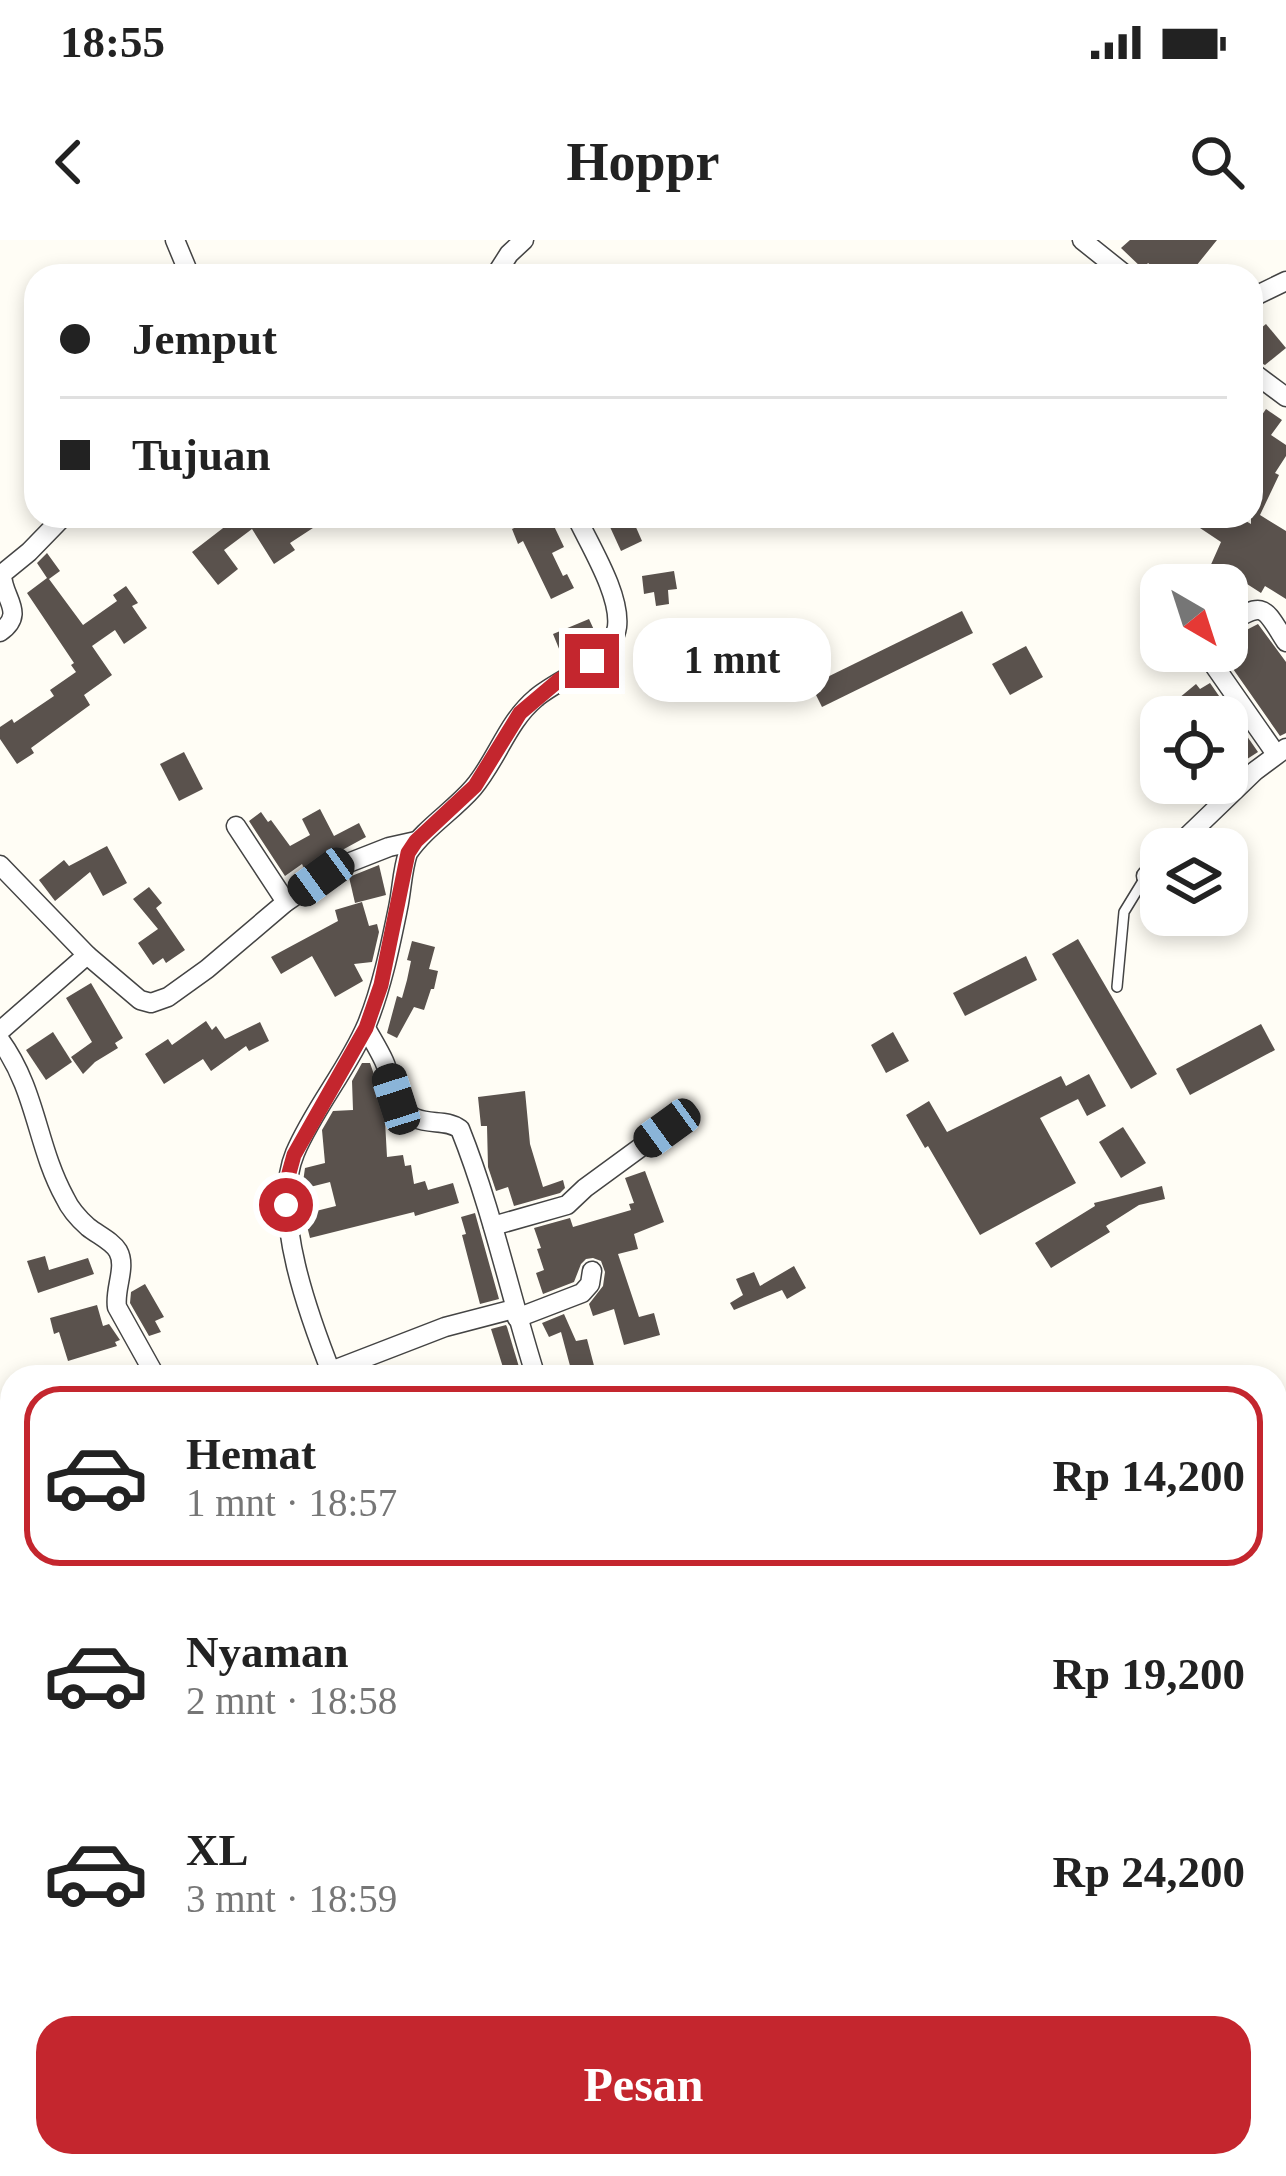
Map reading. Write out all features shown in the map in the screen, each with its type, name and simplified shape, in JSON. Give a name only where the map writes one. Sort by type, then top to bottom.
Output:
[{"type":"street","points":[[1082,240],[1112,264]]},
{"type":"street","points":[[0,632],[13,615],[2,574],[52,528]]},
{"type":"street","points":[[329,1365],[291,1237],[286,1205],[289,1173],[302,1139],[366,1028],[381,985],[408,853],[475,786],[520,713],[612,642],[614,598],[582,528]]},
{"type":"street","points":[[1248,612],[1254,608],[1266,613],[1286,642]]},
{"type":"street","points":[[1196,828],[1281,751],[1220,672]]},
{"type":"street","points":[[236,826],[286,902]]},
{"type":"street","points":[[0,866],[87,955],[140,1000],[151,1003],[207,969],[286,902],[338,867],[416,841]]},
{"type":"street","points":[[87,955],[0,1036],[22,1074],[65,1198],[84,1224],[119,1253],[117,1307],[149,1365]]},
{"type":"street","points":[[366,1028],[405,1113],[424,1121],[450,1122],[460,1129],[494,1226],[532,1365]]},
{"type":"street","points":[[494,1226],[567,1205],[667,1128]]},
{"type":"street","points":[[354,1365],[446,1328],[582,1293],[590,1284],[592,1270]]},
{"type":"lane","points":[[1118,987],[1124,912],[1140,889]]},
{"type":"building","points":[[1130,240],[1217,240],[1198,264],[1138,264],[1121,248]]},
{"type":"building","points":[[1266,324],[1286,348],[1265,365],[1263,364]]},
{"type":"building","points":[[1266,409],[1282,420],[1271,435],[1286,445],[1286,456],[1263,509]]},
{"type":"building","points":[[1263,517],[1286,531],[1286,599],[1265,586],[1261,593],[1248,585],[1248,564],[1211,564],[1221,542],[1200,528],[1263,528]]},
{"type":"building","points":[[223,528],[313,528],[290,543],[295,550],[274,564],[252,529],[224,550],[238,569],[218,585],[192,552]]},
{"type":"building","points":[[555,528],[564,547],[552,553],[574,588],[551,599],[523,541],[518,544],[512,529]]},
{"type":"building","points":[[610,528],[636,528],[642,541],[621,551]]},
{"type":"building","points":[[47,553],[60,571],[49,579],[83,625],[117,601],[113,595],[126,586],[147,628],[124,644],[115,630],[92,646],[112,675],[84,695],[90,705],[31,748],[34,753],[17,764],[0,739],[0,727],[54,696],[50,690],[76,672],[27,593],[47,578],[37,563]]},
{"type":"building","points":[[674,571],[677,589],[668,590],[669,604],[656,606],[654,592],[644,594],[642,576]]},
{"type":"building","points":[[962,611],[973,633],[822,707],[811,685]]},
{"type":"building","points":[[589,619],[595,632],[579,639],[584,651],[564,661],[553,634]]},
{"type":"building","points":[[1258,624],[1286,662],[1286,733],[1280,736],[1235,672],[1248,672],[1248,629]]},
{"type":"building","points":[[1026,646],[1043,677],[1010,695],[992,664]]},
{"type":"building","points":[[1210,683],[1219,696],[1181,696],[1196,684],[1200,689]]},
{"type":"building","points":[[1248,738],[1258,752],[1248,758]]},
{"type":"building","points":[[184,752],[203,789],[179,801],[160,764]]},
{"type":"building","points":[[320,809],[334,836],[359,823],[366,837],[285,876],[249,821],[261,812],[290,846],[310,835],[302,819]]},
{"type":"building","points":[[107,846],[127,883],[103,896],[90,872],[55,901],[39,880],[64,860],[69,866]]},
{"type":"building","points":[[379,865],[386,895],[355,903],[349,877]]},
{"type":"building","points":[[149,887],[162,903],[156,908],[185,950],[166,963],[163,958],[153,965],[138,943],[158,929],[133,899]]},
{"type":"building","points":[[362,902],[369,926],[377,924],[379,932],[372,962],[354,964],[363,981],[335,997],[312,956],[281,974],[271,957],[338,921],[335,910]]},
{"type":"building","points":[[1078,939],[1157,1074],[1131,1089],[1052,954]]},
{"type":"building","points":[[412,941],[435,947],[429,969],[438,971],[424,1010],[414,1007],[397,1038],[387,1033],[397,996],[402,998],[407,980]]},
{"type":"building","points":[[1026,956],[1037,980],[965,1016],[953,993]]},
{"type":"building","points":[[91,983],[123,1038],[115,1043],[118,1048],[83,1074],[71,1057],[92,1042],[66,998]]},
{"type":"building","points":[[206,1021],[225,1039],[260,1022],[269,1041],[249,1051],[246,1046],[211,1071],[203,1059],[164,1084],[145,1054],[168,1039],[172,1045]]},
{"type":"building","points":[[1261,1024],[1275,1050],[1190,1095],[1176,1069]]},
{"type":"building","points":[[53,1032],[72,1062],[46,1080],[26,1050]]},
{"type":"building","points":[[893,1032],[909,1061],[886,1073],[871,1045]]},
{"type":"building","points":[[362,1063],[370,1063],[384,1103],[387,1157],[403,1155],[405,1166],[411,1165],[414,1184],[425,1181],[428,1190],[453,1183],[459,1203],[310,1238],[304,1214],[336,1206],[330,1182],[302,1189],[305,1168],[325,1163],[322,1130],[333,1111],[353,1110],[352,1081]]},
{"type":"building","points":[[1089,1074],[1106,1106],[1087,1116],[1078,1099],[1040,1118],[1076,1183],[980,1235],[906,1115],[929,1101],[947,1132],[1061,1076],[1066,1086]]},
{"type":"building","points":[[525,1091],[530,1144],[543,1187],[563,1180],[565,1188],[514,1206],[508,1187],[496,1191],[488,1167],[487,1126],[481,1126],[478,1097]]},
{"type":"building","points":[[1123,1127],[1146,1163],[1121,1178],[1099,1142]]},
{"type":"building","points":[[645,1171],[664,1222],[634,1234],[638,1249],[618,1254],[639,1317],[654,1313],[660,1335],[624,1345],[614,1309],[593,1316],[589,1304],[603,1286],[601,1261],[586,1259],[574,1282],[543,1294],[536,1273],[544,1270],[537,1249],[541,1248],[534,1228],[570,1218],[573,1227],[631,1210],[629,1204],[634,1203],[625,1178]]},
{"type":"building","points":[[1162,1186],[1165,1199],[1139,1205],[1106,1226],[1110,1232],[1051,1268],[1035,1243],[1094,1203]]},
{"type":"building","points":[[475,1213],[499,1299],[480,1304],[461,1217]]},
{"type":"building","points":[[45,1256],[49,1270],[88,1258],[94,1274],[38,1293],[27,1261]]},
{"type":"building","points":[[794,1266],[806,1288],[787,1299],[782,1290],[734,1310],[730,1303],[743,1295],[736,1279],[754,1272],[760,1286]]},
{"type":"building","points":[[145,1284],[164,1317],[155,1321],[161,1332],[149,1336],[130,1303],[131,1292]]},
{"type":"building","points":[[97,1305],[103,1326],[109,1324],[120,1340],[117,1346],[68,1361],[50,1318]]},
{"type":"building","points":[[564,1314],[576,1341],[587,1339],[594,1365],[570,1365],[561,1332],[549,1337],[542,1323]]},
{"type":"building","points":[[506,1325],[518,1365],[502,1365],[491,1329]]},
{"type":"route","points":[[286,1205],[294,1155],[366,1028],[381,985],[408,853],[475,786],[520,713],[559,680],[592,661]]}]
